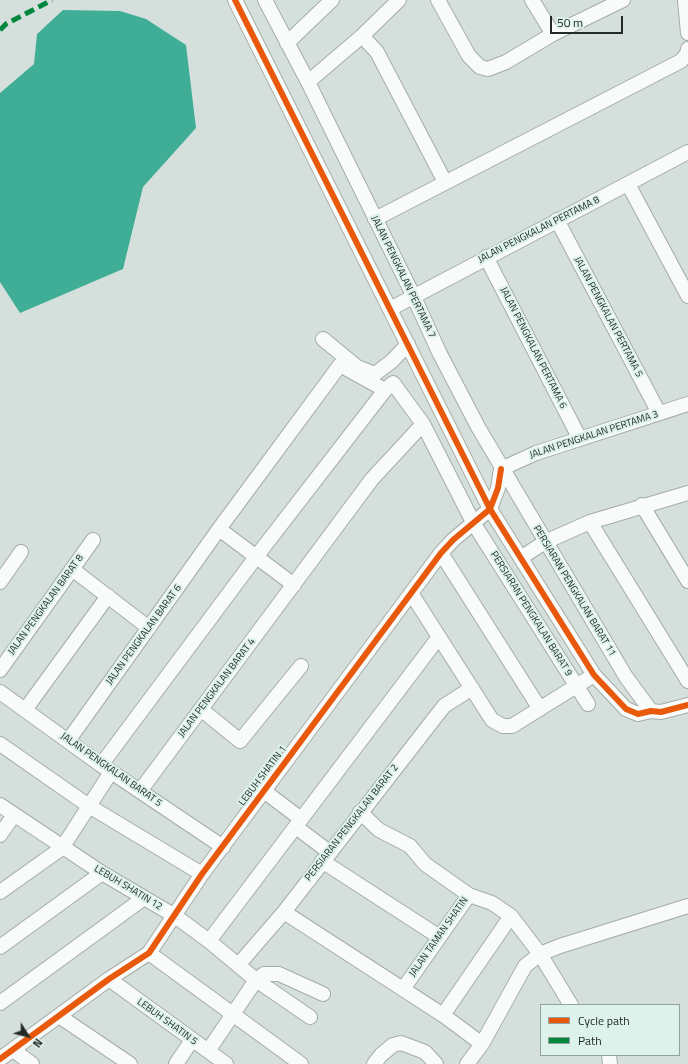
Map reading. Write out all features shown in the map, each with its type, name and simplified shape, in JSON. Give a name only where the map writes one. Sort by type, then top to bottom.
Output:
[{"type":"street","points":[[235,0],[490,509],[522,557],[594,675],[626,708],[638,714],[650,711],[661,712],[688,705]]},
{"type":"street","name":"JALAN PENGKALAN PERTAMA 7","points":[[265,0],[308,82],[413,295],[439,352],[501,469]]},
{"type":"street","points":[[287,43],[332,0]]},
{"type":"street","points":[[308,82],[362,36],[398,0]]},
{"type":"street","points":[[438,0],[469,56],[480,67],[488,69],[506,62],[552,34],[623,0]]},
{"type":"street","points":[[532,0],[552,34]]},
{"type":"street","points":[[685,0],[688,33]]},
{"type":"street","points":[[362,36],[377,52],[445,182]]},
{"type":"street","points":[[375,219],[681,61],[687,54],[688,49]]},
{"type":"street","name":"JALAN PENGKALAN PERTAMA 8","points":[[390,309],[413,295],[688,152]]},
{"type":"street","points":[[628,184],[688,296]]},
{"type":"street","name":"JALAN PENGKALAN PERTAMA 5","points":[[557,220],[659,413]]},
{"type":"street","name":"JALAN PENGKALAN PERTAMA 6","points":[[486,257],[580,439]]},
{"type":"street","points":[[323,339],[357,367],[375,374],[392,361],[408,344]]},
{"type":"street","name":"JALAN PENGKALAN BARAT 6","points":[[68,741],[219,529],[340,365],[389,387]]},
{"type":"street","points":[[0,892],[62,848],[89,806],[106,768],[256,557],[389,387]]},
{"type":"street","name":"PERSIARAN PENGKALAN BARAT 9","points":[[389,387],[423,424],[474,524],[588,704]]},
{"type":"street","name":"JALAN PENGKALAN PERTAMA 3","points":[[501,469],[518,460],[688,404]]},
{"type":"street","name":"JALAN PENGKALAN BARAT 4","points":[[140,791],[202,710],[372,479],[423,424]]},
{"type":"street","name":"LEBUH SHATIN 1","points":[[0,1058],[109,979],[149,953],[202,874],[441,553],[453,540],[474,524],[490,509],[498,488],[501,469]]},
{"type":"street","name":"PERSIARAN PENGKALAN BARAT 11","points":[[501,469],[626,677],[650,711]]},
{"type":"street","points":[[522,557],[545,542],[590,522],[642,505],[688,493]]},
{"type":"street","points":[[642,505],[688,581]]},
{"type":"street","points":[[590,522],[688,681]]},
{"type":"street","points":[[219,529],[294,585]]},
{"type":"street","name":"JALAN PENGKALAN BARAT 8","points":[[0,670],[93,540]]},
{"type":"street","points":[[0,582],[21,552]]},
{"type":"street","points":[[441,553],[540,709]]},
{"type":"street","points":[[72,569],[149,628]]},
{"type":"street","points":[[411,593],[492,720],[503,726],[512,726],[577,687],[594,675]]},
{"type":"street","points":[[25,710],[108,596]]},
{"type":"street","points":[[209,941],[439,637]]},
{"type":"street","points":[[202,710],[240,741],[301,666]]},
{"type":"street","name":"PERSIARAN PENGKALAN BARAT 2","points":[[239,964],[284,912],[360,812],[444,706],[472,688]]},
{"type":"street","name":"JALAN PENGKALAN BARAT 5","points":[[0,692],[106,768],[223,847]]},
{"type":"street","points":[[0,744],[89,806],[202,874]]},
{"type":"street","points":[[264,791],[299,823],[326,857],[438,936]]},
{"type":"street","name":"LEBUH SHATIN 12","points":[[0,805],[62,848],[175,916],[239,964],[256,980],[310,1018]]},
{"type":"street","points":[[360,812],[380,830],[410,846],[425,864],[469,895]]},
{"type":"street","points":[[0,835],[14,815]]},
{"type":"street","points":[[0,946],[102,873]]},
{"type":"street","name":"JALAN TAMAN SHATIN","points":[[403,990],[438,936],[469,895],[492,902],[511,916],[540,954],[570,1004]]},
{"type":"street","points":[[0,1002],[144,898]]},
{"type":"street","points":[[467,1064],[482,1044],[525,966],[540,954],[560,946],[688,906]]},
{"type":"street","points":[[284,912],[443,1015],[482,1044]]},
{"type":"street","points":[[443,1015],[511,916]]},
{"type":"street","points":[[149,953],[300,1064]]},
{"type":"street","points":[[208,1051],[234,1015],[256,980],[264,974],[279,974],[323,994]]},
{"type":"street","name":"LEBUH SHATIN 5","points":[[109,979],[226,1064]]},
{"type":"street","points":[[59,1016],[130,1064]]},
{"type":"street","points":[[176,1064],[192,1040]]},
{"type":"street","points":[[374,1064],[381,1055],[393,1045],[401,1043],[425,1052],[436,1064]]},
{"type":"street","points":[[13,1050],[32,1064]]},
{"type":"shaded area","points":[[63,10],[120,11],[146,19],[186,45],[196,128],[143,187],[123,269],[20,313],[0,282],[0,93],[34,64],[37,34]]},
{"type":"marked path","points":[[0,30],[6,24],[52,0]]},
{"type":"cycle path","points":[[235,0],[490,509],[594,675],[626,709],[638,714],[651,711],[661,712],[688,705]]},
{"type":"cycle path","points":[[0,1059],[109,979],[149,953],[202,874],[441,553],[453,540],[490,509],[498,488],[501,469]]}]
